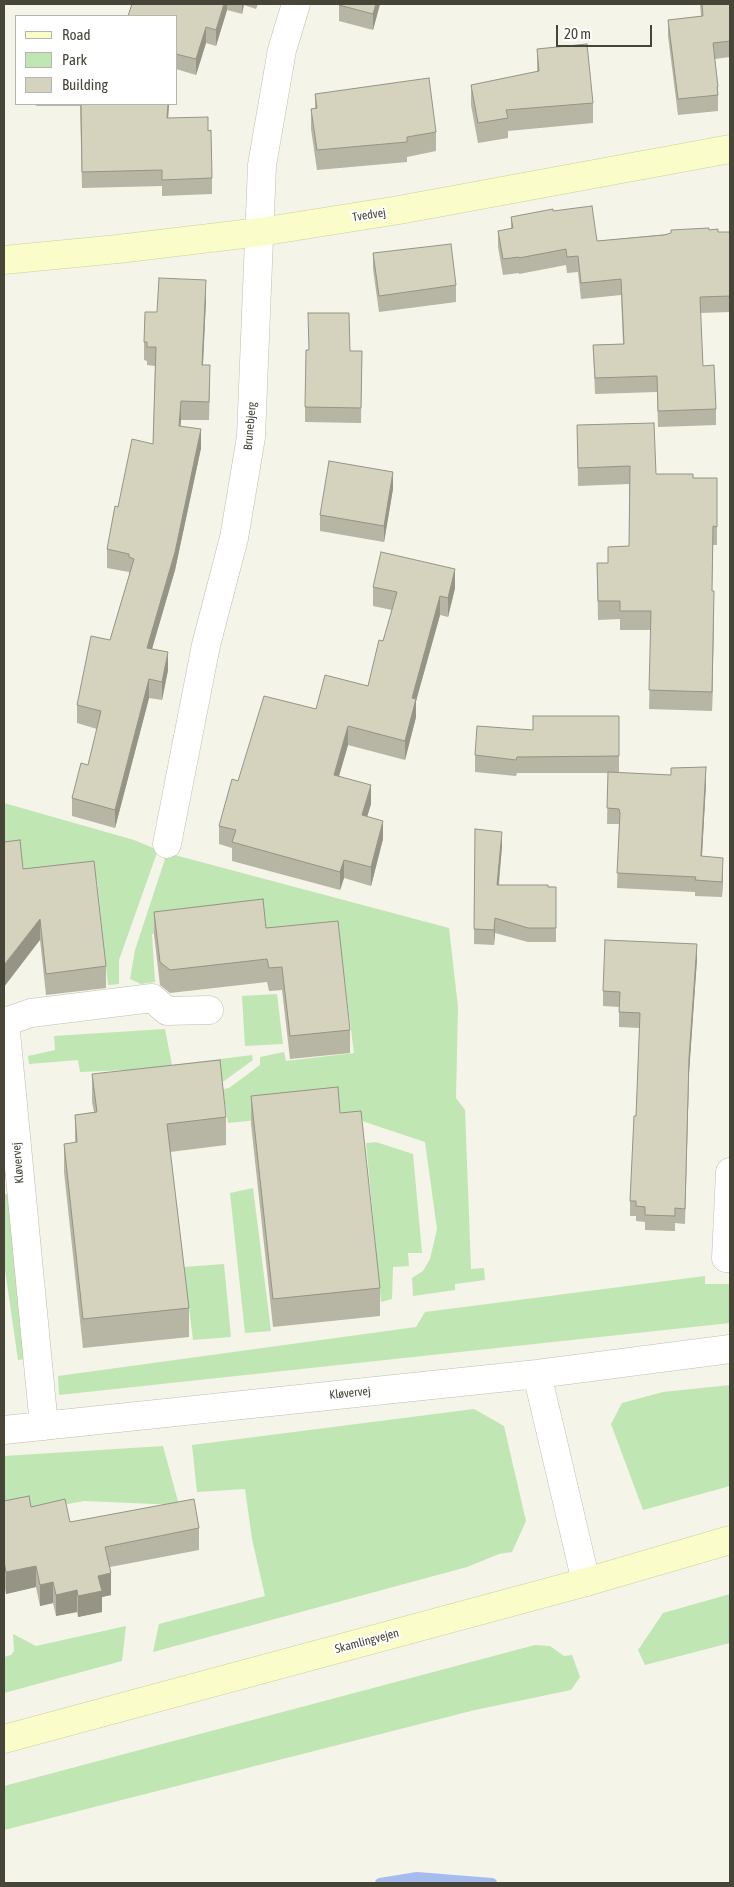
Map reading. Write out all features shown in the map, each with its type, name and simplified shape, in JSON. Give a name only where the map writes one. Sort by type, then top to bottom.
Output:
[{"type":"street","name":"Brunebjerg","points":[[167,844],[206,645],[234,538],[251,437],[262,165],[282,50],[296,4]]},
{"type":"street","name":"Tvedvej","points":[[4,260],[260,232],[399,210],[730,149]]},
{"type":"street","name":"Kløvervej","points":[[44,1426],[5,1022],[32,1013],[152,998],[167,1011],[209,1010]]},
{"type":"street","points":[[730,1172],[726,1258],[730,1258]]},
{"type":"street","name":"Kløvervej","points":[[4,1430],[537,1374],[730,1349]]},
{"type":"street","points":[[537,1374],[586,1582]]},
{"type":"street","name":"Skamlingvejen","points":[[4,1739],[586,1582],[730,1540]]},
{"type":"green space","points":[[4,803],[134,840],[158,850],[119,960],[119,984],[108,985],[97,880],[28,887],[21,858],[4,859]]},
{"type":"green space","points":[[167,853],[449,928],[458,1007],[456,1098],[465,1110],[471,1269],[484,1268],[485,1280],[455,1284],[455,1290],[413,1296],[412,1278],[423,1271],[430,1259],[437,1229],[425,1142],[365,1122],[357,1116],[339,1112],[228,1123],[223,1089],[229,1088],[260,1065],[260,1057],[284,1052],[286,1061],[354,1053],[340,943],[269,948],[264,919],[152,934],[155,982],[141,984],[130,979],[135,950]]},
{"type":"green space","points":[[277,994],[283,1044],[245,1046],[242,996]]},
{"type":"green space","points":[[165,1029],[172,1065],[252,1055],[253,1060],[224,1081],[175,1086],[127,1070],[80,1072],[78,1060],[29,1064],[28,1056],[55,1050],[54,1036]]},
{"type":"green space","points":[[376,1142],[413,1154],[422,1253],[408,1253],[409,1266],[393,1267],[392,1299],[381,1302],[366,1143]]},
{"type":"green space","points":[[253,1188],[271,1331],[245,1333],[230,1193]]},
{"type":"green space","points":[[4,1194],[8,1194],[25,1359],[18,1360],[4,1263]]},
{"type":"green space","points":[[224,1264],[231,1337],[193,1340],[184,1267]]},
{"type":"green space","points":[[705,1276],[705,1284],[730,1284],[730,1323],[59,1395],[58,1376],[416,1327],[425,1312]]},
{"type":"green space","points":[[730,1385],[730,1486],[643,1510],[611,1424],[622,1403],[663,1392]]},
{"type":"green space","points":[[474,1409],[504,1426],[526,1521],[512,1552],[499,1554],[467,1567],[153,1652],[159,1624],[265,1596],[252,1539],[245,1489],[197,1492],[192,1445]]},
{"type":"green space","points":[[163,1446],[179,1505],[84,1501],[41,1509],[4,1512],[4,1456]]},
{"type":"green space","points":[[730,1594],[730,1643],[645,1665],[638,1650],[663,1613]]},
{"type":"green space","points":[[126,1626],[122,1661],[4,1693],[4,1657],[11,1655],[14,1651],[13,1634],[36,1646]]},
{"type":"green space","points":[[535,1645],[550,1646],[564,1656],[572,1655],[580,1677],[571,1690],[475,1710],[4,1830],[4,1786]]},
{"type":"building","points":[[132,4],[224,4],[216,30],[206,27],[196,59],[178,54],[178,15],[128,15]]},
{"type":"building","points":[[339,4],[376,4],[373,14]]},
{"type":"building","points":[[702,4],[730,4],[730,41],[713,43],[718,95],[678,99],[668,20],[703,16]]},
{"type":"building","points":[[587,44],[593,103],[506,110],[508,118],[478,123],[471,85],[539,71],[537,49]]},
{"type":"building","points":[[429,78],[436,132],[407,137],[407,142],[317,150],[311,109],[317,108],[315,94]]},
{"type":"building","points":[[81,105],[168,105],[167,118],[208,117],[208,131],[211,130],[212,178],[162,180],[162,170],[82,172]]},
{"type":"building","points":[[592,206],[597,241],[664,235],[671,233],[671,230],[709,228],[709,230],[718,229],[718,232],[730,232],[730,296],[700,297],[703,366],[714,365],[716,409],[658,411],[657,376],[595,378],[593,345],[624,344],[621,279],[581,283],[578,256],[567,257],[566,249],[519,258],[503,259],[498,231],[513,228],[511,217],[553,209],[553,211]]},
{"type":"building","points":[[451,244],[456,285],[379,296],[373,253]]},
{"type":"building","points":[[159,278],[206,280],[202,365],[210,365],[209,402],[181,401],[179,426],[201,429],[175,552],[147,648],[168,652],[162,682],[149,679],[115,810],[72,798],[81,763],[88,765],[101,711],[77,705],[91,636],[110,640],[134,559],[129,557],[129,554],[107,549],[115,506],[118,507],[132,439],[153,444],[156,347],[147,347],[147,342],[144,342],[145,312],[157,312]]},
{"type":"building","points":[[308,313],[349,313],[350,351],[362,351],[361,408],[305,407],[306,350],[309,350]]},
{"type":"building","points":[[654,423],[656,474],[693,474],[693,478],[717,478],[717,527],[713,526],[712,692],[649,690],[651,611],[620,611],[620,601],[598,601],[597,563],[608,563],[608,547],[629,546],[630,466],[578,468],[577,425]]},
{"type":"building","points":[[329,461],[393,472],[384,526],[320,515]]},
{"type":"building","points":[[381,552],[455,569],[448,598],[440,596],[412,698],[416,699],[405,741],[348,726],[334,775],[371,785],[362,815],[383,821],[371,867],[344,860],[340,872],[232,842],[236,830],[219,826],[232,779],[238,781],[264,696],[316,709],[325,675],[368,686],[379,640],[383,641],[397,592],[373,587]]},
{"type":"building","points":[[533,716],[619,716],[619,756],[517,757],[516,760],[475,755],[477,726],[533,730]]},
{"type":"building","points":[[706,767],[701,856],[723,858],[722,882],[695,880],[696,877],[617,873],[620,813],[619,809],[607,808],[608,772],[671,775],[671,768]]},
{"type":"building","points":[[475,829],[502,832],[497,885],[548,885],[548,887],[556,887],[556,928],[528,928],[495,918],[494,930],[474,929]]},
{"type":"building","points":[[20,840],[23,869],[94,861],[106,966],[46,974],[40,919],[4,965],[4,842]]},
{"type":"building","points":[[263,899],[266,928],[338,921],[350,1030],[290,1036],[282,967],[269,968],[267,959],[170,970],[160,962],[154,912]]},
{"type":"building","points":[[605,940],[697,944],[689,1058],[685,1209],[675,1208],[675,1216],[645,1215],[645,1207],[636,1206],[636,1201],[630,1201],[640,1013],[619,1012],[620,992],[603,991]]},
{"type":"building","points":[[220,1060],[226,1117],[167,1124],[189,1308],[83,1319],[64,1144],[77,1142],[75,1115],[97,1112],[92,1074]]},
{"type":"building","points":[[338,1087],[340,1113],[361,1111],[380,1288],[273,1299],[251,1096]]},
{"type":"building","points":[[29,1496],[31,1507],[65,1499],[70,1522],[194,1499],[199,1528],[105,1547],[111,1573],[98,1576],[102,1591],[78,1596],[77,1590],[56,1595],[53,1582],[40,1585],[36,1566],[6,1572],[4,1561],[4,1501]]},
{"type":"waterway","points":[[380,1883],[417,1877],[492,1883]]}]
